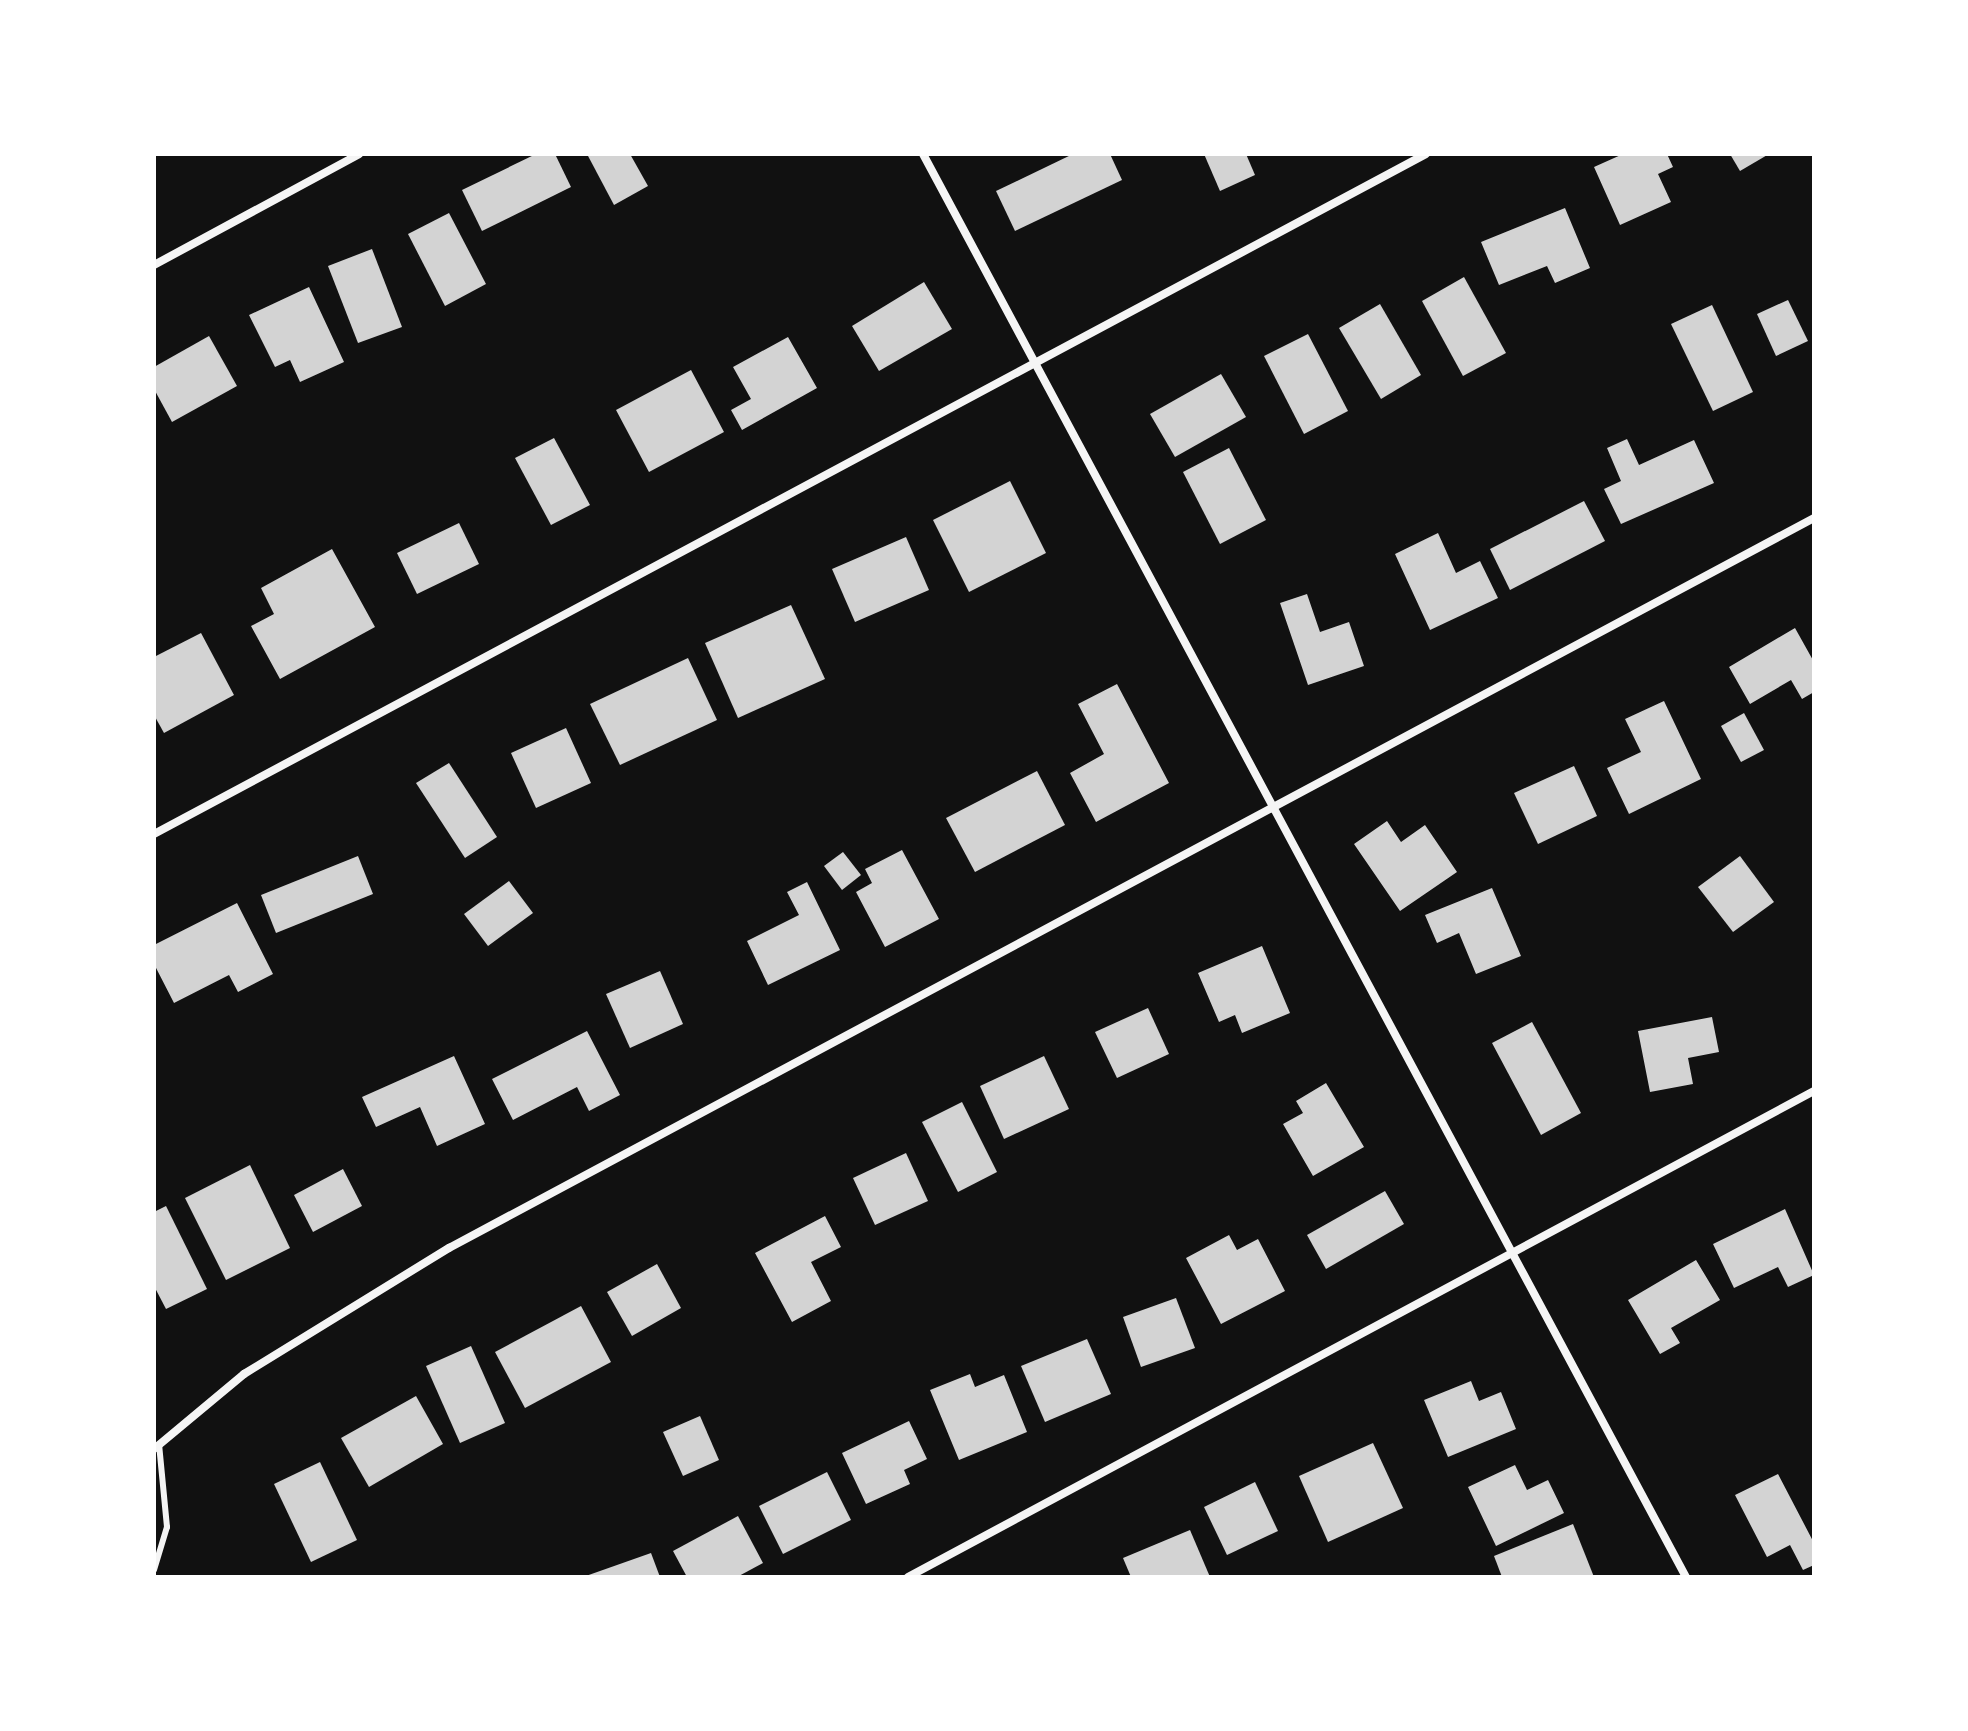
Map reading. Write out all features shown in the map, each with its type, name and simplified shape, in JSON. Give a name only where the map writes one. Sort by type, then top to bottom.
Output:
[{"type":"street","points":[[154,265],[359,154]]},
{"type":"street","points":[[923,154],[1686,1577]]},
{"type":"street","points":[[154,834],[1426,154]]},
{"type":"street","points":[[156,1446],[244,1374],[449,1248],[1814,518]]},
{"type":"street","points":[[908,1577],[1814,1091]]},
{"type":"lane","points":[[154,1570],[167,1527],[156,1446]]},
{"type":"building","points":[[536,154],[555,154],[571,187],[482,231],[462,190]]},
{"type":"building","points":[[587,154],[630,154],[648,186],[614,205]]},
{"type":"building","points":[[1073,154],[1110,154],[1122,180],[1015,231],[996,191]]},
{"type":"building","points":[[1204,154],[1246,154],[1255,175],[1220,191]]},
{"type":"building","points":[[1623,154],[1667,154],[1673,167],[1658,174],[1671,202],[1620,225],[1594,167]]},
{"type":"building","points":[[1730,154],[1769,154],[1740,171]]},
{"type":"building","points":[[1565,208],[1590,268],[1555,283],[1547,266],[1499,285],[1481,242]]},
{"type":"building","points":[[449,213],[486,284],[445,306],[408,234]]},
{"type":"building","points":[[372,249],[402,327],[358,343],[328,266]]},
{"type":"building","points":[[1464,277],[1506,353],[1463,376],[1422,301]]},
{"type":"building","points":[[924,282],[952,329],[879,371],[852,326]]},
{"type":"building","points":[[309,287],[344,362],[300,382],[290,360],[275,367],[249,315]]},
{"type":"building","points":[[1788,300],[1808,341],[1776,356],[1757,314]]},
{"type":"building","points":[[1380,304],[1421,375],[1381,399],[1339,328]]},
{"type":"building","points":[[1712,305],[1753,392],[1713,411],[1671,324]]},
{"type":"building","points":[[1308,334],[1348,411],[1304,434],[1264,356]]},
{"type":"building","points":[[209,336],[237,386],[172,422],[154,389],[154,367]]},
{"type":"building","points":[[788,337],[817,388],[742,430],[731,410],[751,399],[733,367]]},
{"type":"building","points":[[691,370],[724,432],[649,472],[616,410]]},
{"type":"building","points":[[1221,374],[1246,417],[1175,457],[1150,414]]},
{"type":"building","points":[[554,438],[590,505],[551,525],[515,458]]},
{"type":"building","points":[[1627,439],[1639,465],[1694,440],[1714,483],[1621,524],[1604,489],[1621,481],[1607,448]]},
{"type":"building","points":[[1229,448],[1266,520],[1220,544],[1183,472]]},
{"type":"building","points":[[1010,481],[1046,553],[969,592],[933,520]]},
{"type":"building","points":[[1584,501],[1605,541],[1510,590],[1490,549]]},
{"type":"building","points":[[459,523],[479,564],[417,594],[397,553]]},
{"type":"building","points":[[1438,533],[1456,573],[1480,561],[1498,598],[1430,630],[1395,554]]},
{"type":"building","points":[[906,537],[929,590],[855,622],[832,569]]},
{"type":"building","points":[[332,549],[375,627],[280,679],[251,626],[274,614],[261,588]]},
{"type":"building","points":[[1307,594],[1320,632],[1349,622],[1364,666],[1308,685],[1280,603]]},
{"type":"building","points":[[791,605],[825,679],[738,718],[705,643]]},
{"type":"building","points":[[1795,628],[1814,662],[1814,692],[1802,699],[1791,680],[1750,704],[1729,667]]},
{"type":"building","points":[[201,633],[234,695],[164,733],[154,715],[154,657]]},
{"type":"building","points":[[688,658],[717,720],[620,765],[590,704]]},
{"type":"building","points":[[1117,684],[1169,783],[1096,822],[1070,773],[1104,754],[1078,704]]},
{"type":"building","points":[[1664,701],[1701,779],[1629,814],[1607,768],[1641,752],[1625,719]]},
{"type":"building","points":[[1744,713],[1764,750],[1741,762],[1721,726]]},
{"type":"building","points":[[566,728],[591,783],[536,808],[511,753]]},
{"type":"building","points":[[449,763],[497,837],[465,858],[416,783]]},
{"type":"building","points":[[1574,766],[1597,816],[1538,844],[1514,793]]},
{"type":"building","points":[[1037,771],[1065,825],[975,872],[946,818]]},
{"type":"building","points":[[1387,821],[1401,842],[1425,825],[1457,872],[1400,911],[1354,844]]},
{"type":"building","points":[[902,850],[939,919],[885,947],[856,892],[872,883],[865,869]]},
{"type":"building","points":[[843,852],[861,875],[842,890],[824,866]]},
{"type":"building","points":[[358,856],[373,894],[276,933],[261,895]]},
{"type":"building","points":[[1740,856],[1774,902],[1733,932],[1698,887]]},
{"type":"building","points":[[509,881],[533,913],[488,946],[464,914]]},
{"type":"building","points":[[807,882],[840,950],[768,985],[747,941],[799,915],[787,892]]},
{"type":"building","points":[[1492,888],[1521,956],[1476,974],[1459,933],[1437,943],[1425,915]]},
{"type":"building","points":[[237,903],[273,974],[238,992],[229,975],[174,1003],[154,964],[154,945]]},
{"type":"building","points":[[1262,946],[1290,1013],[1242,1033],[1235,1015],[1219,1022],[1198,973]]},
{"type":"building","points":[[660,971],[683,1024],[630,1048],[606,994]]},
{"type":"building","points":[[1148,1008],[1169,1054],[1117,1078],[1095,1032]]},
{"type":"building","points":[[1712,1017],[1719,1052],[1688,1058],[1693,1084],[1650,1092],[1638,1031]]},
{"type":"building","points":[[1532,1022],[1581,1113],[1541,1135],[1492,1043]]},
{"type":"building","points":[[587,1031],[620,1095],[589,1111],[577,1087],[513,1120],[492,1079]]},
{"type":"building","points":[[454,1056],[485,1124],[437,1146],[420,1107],[376,1127],[362,1097]]},
{"type":"building","points":[[1044,1056],[1069,1109],[1004,1139],[980,1086]]},
{"type":"building","points":[[1326,1083],[1364,1147],[1313,1176],[1283,1124],[1303,1113],[1296,1101]]},
{"type":"building","points":[[962,1102],[997,1172],[958,1192],[922,1122]]},
{"type":"building","points":[[906,1153],[928,1201],[875,1225],[853,1178]]},
{"type":"building","points":[[250,1165],[290,1248],[226,1280],[185,1198]]},
{"type":"building","points":[[343,1169],[362,1206],[313,1232],[294,1195]]},
{"type":"building","points":[[1385,1191],[1404,1224],[1326,1269],[1307,1235]]},
{"type":"building","points":[[166,1206],[207,1289],[166,1309],[154,1286],[154,1212]]},
{"type":"building","points":[[1785,1209],[1814,1275],[1788,1287],[1778,1267],[1734,1288],[1713,1244]]},
{"type":"building","points":[[825,1216],[841,1247],[811,1262],[831,1301],[792,1322],[755,1253]]},
{"type":"building","points":[[1229,1235],[1237,1250],[1258,1239],[1285,1291],[1221,1324],[1186,1258]]},
{"type":"building","points":[[1696,1260],[1720,1300],[1671,1328],[1680,1343],[1660,1354],[1628,1300]]},
{"type":"building","points":[[657,1264],[681,1308],[632,1336],[607,1292]]},
{"type":"building","points":[[1176,1298],[1195,1348],[1141,1367],[1123,1317]]},
{"type":"building","points":[[581,1306],[611,1362],[525,1408],[495,1352]]},
{"type":"building","points":[[1087,1339],[1111,1394],[1045,1422],[1021,1366]]},
{"type":"building","points":[[471,1346],[505,1423],[460,1443],[426,1366]]},
{"type":"building","points":[[970,1374],[975,1387],[1004,1375],[1027,1432],[959,1460],[930,1390]]},
{"type":"building","points":[[1471,1381],[1479,1401],[1501,1392],[1516,1429],[1448,1457],[1424,1400]]},
{"type":"building","points":[[416,1396],[443,1444],[369,1487],[341,1438]]},
{"type":"building","points":[[700,1416],[719,1460],[683,1476],[663,1432]]},
{"type":"building","points":[[909,1421],[927,1459],[904,1470],[910,1484],[866,1504],[842,1453]]},
{"type":"building","points":[[1373,1443],[1403,1508],[1328,1542],[1299,1476]]},
{"type":"building","points":[[320,1462],[357,1540],[311,1562],[274,1484]]},
{"type":"building","points":[[1515,1465],[1527,1490],[1548,1480],[1564,1513],[1496,1546],[1468,1487]]},
{"type":"building","points":[[827,1472],[851,1520],[783,1554],[759,1506]]},
{"type":"building","points":[[1778,1474],[1814,1543],[1814,1565],[1803,1570],[1790,1545],[1767,1557],[1735,1495]]},
{"type":"building","points":[[1255,1482],[1278,1531],[1227,1555],[1204,1507]]},
{"type":"building","points":[[738,1516],[763,1563],[737,1577],[687,1577],[673,1551]]},
{"type":"building","points":[[1573,1524],[1594,1577],[1502,1577],[1494,1556]]},
{"type":"building","points":[[1190,1530],[1210,1577],[1131,1577],[1123,1558]]},
{"type":"building","points":[[651,1553],[660,1577],[583,1577]]}]
